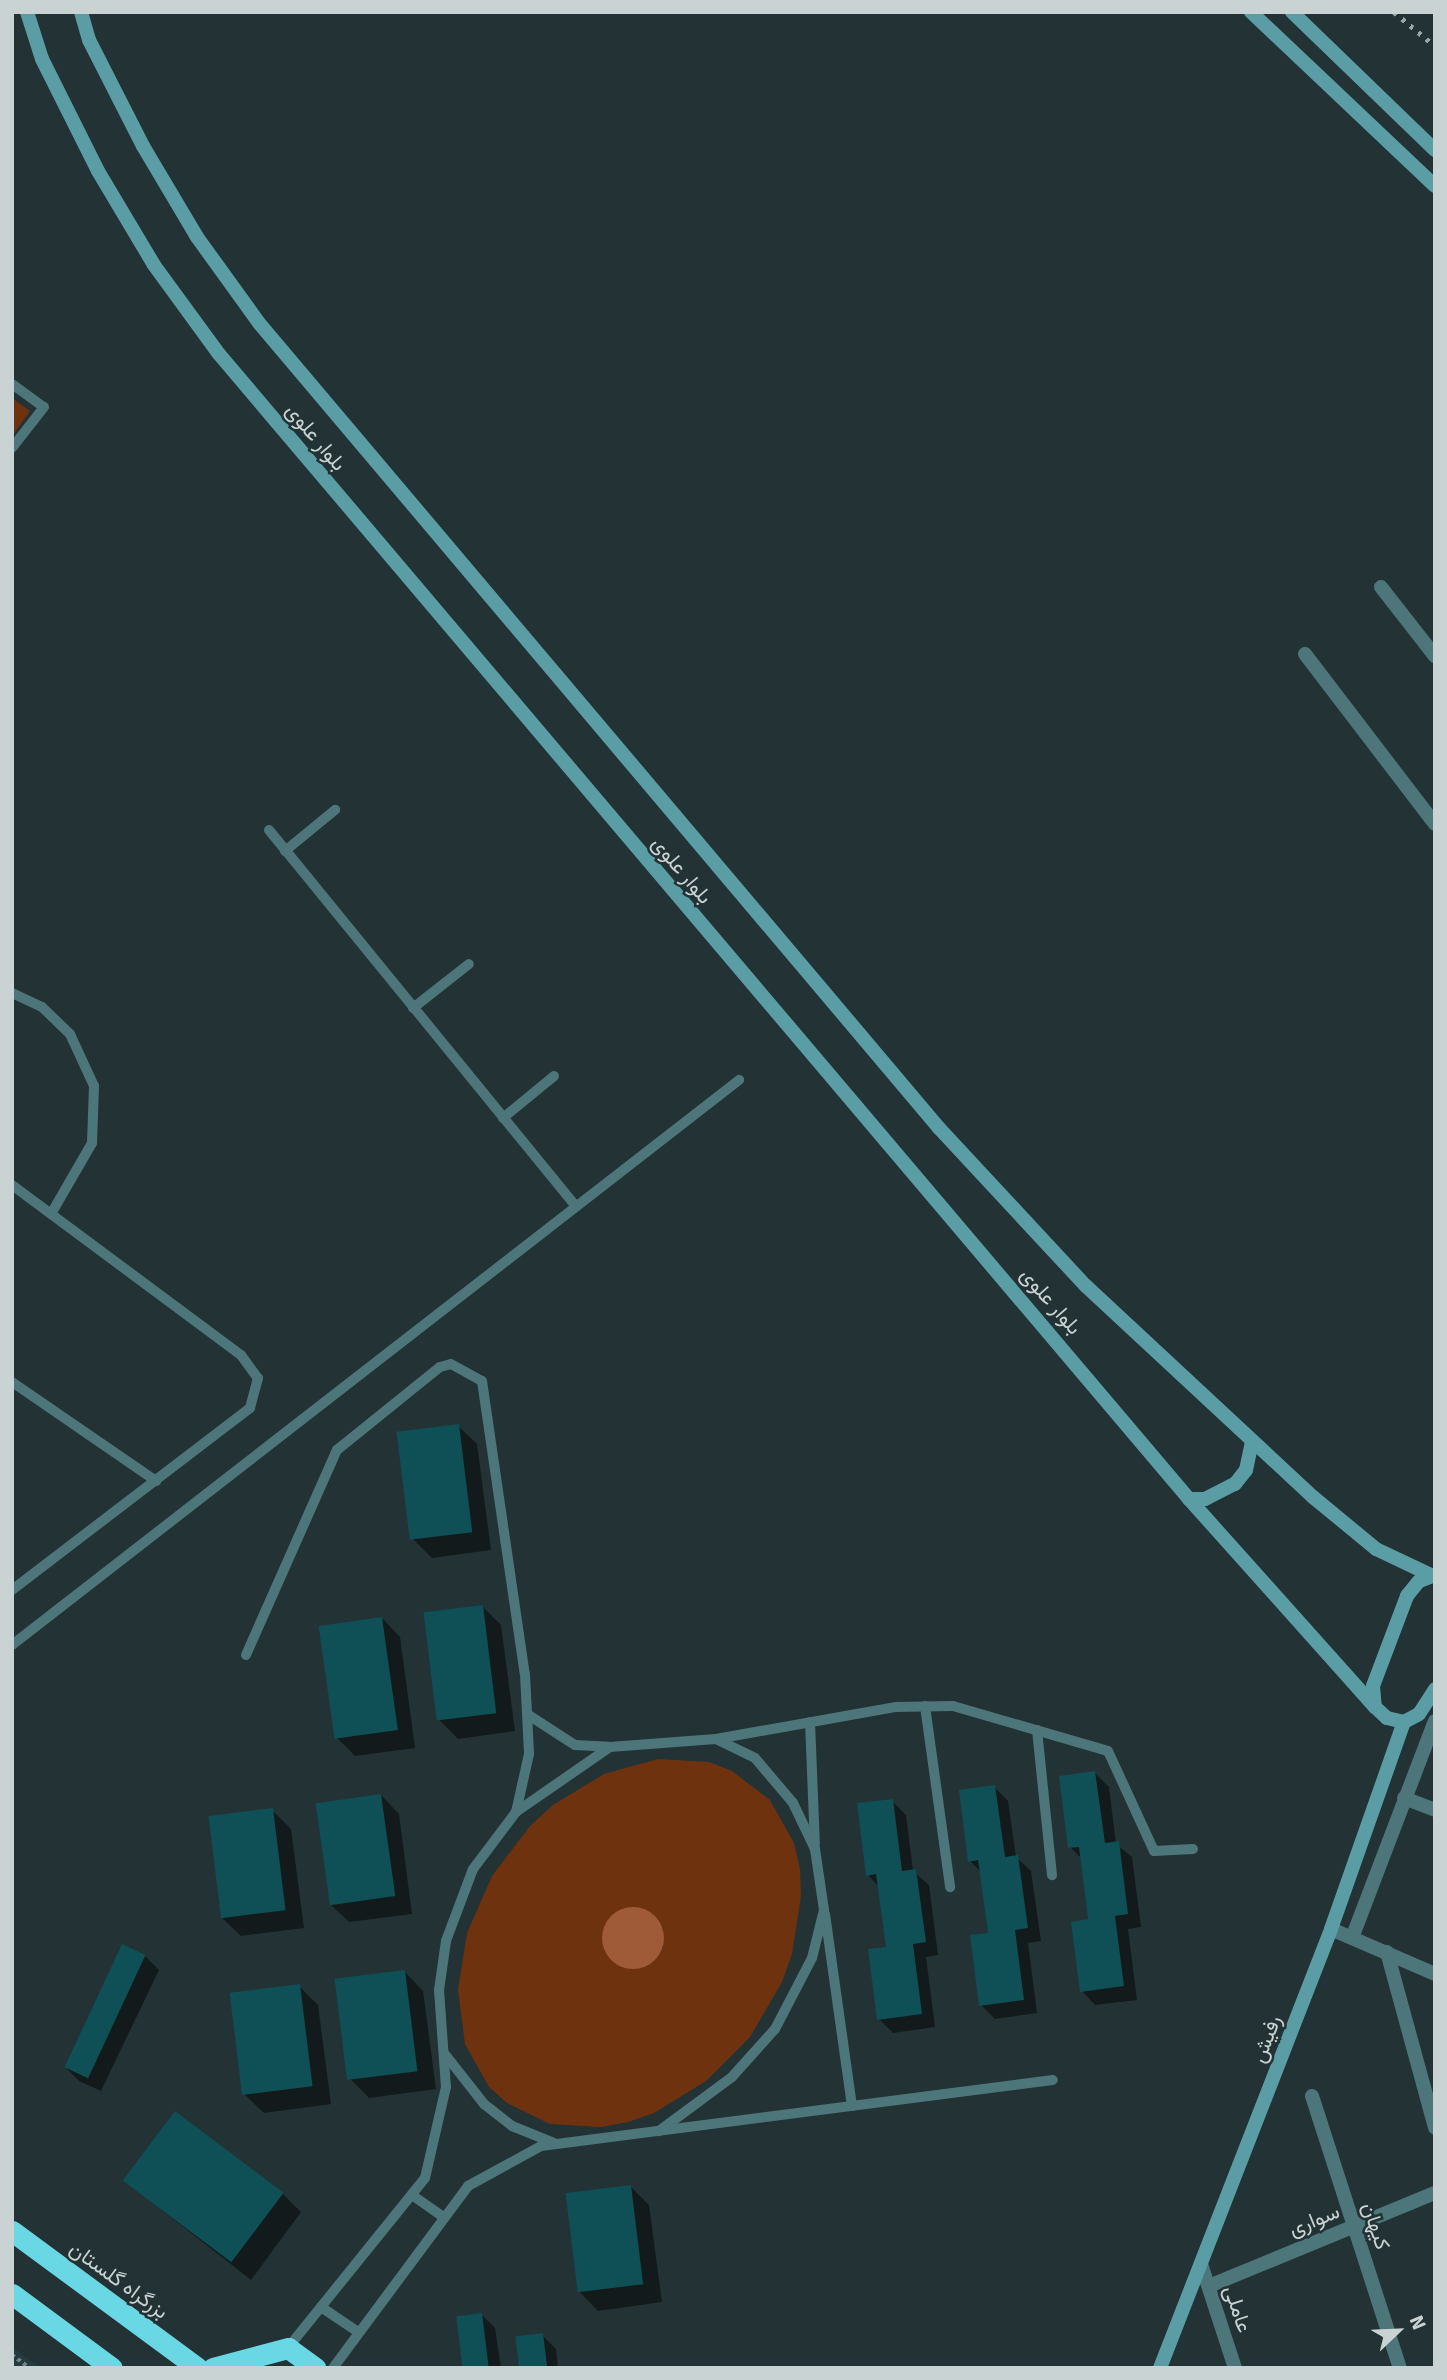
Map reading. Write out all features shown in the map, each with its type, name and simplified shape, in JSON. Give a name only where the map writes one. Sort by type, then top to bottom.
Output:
[{"type":"highway","name":"بزرگراه گلستان","points":[[12,2231],[198,2368]]},
{"type":"highway","points":[[12,2294],[112,2368]]},
{"type":"highway","points":[[214,2368],[288,2348],[316,2368]]},
{"type":"main road","name":"بلوار علوی","points":[[27,12],[42,59],[98,170],[154,265],[219,354],[1189,1499],[1375,1707]]},
{"type":"main road","name":"بلوار علوی","points":[[81,12],[89,40],[143,146],[197,237],[259,323],[939,1128],[1086,1286],[1252,1441],[1376,1549],[1433,1575]]},
{"type":"main road","points":[[1251,12],[1435,186]]},
{"type":"main road","points":[[1292,12],[1435,150]]},
{"type":"main road","points":[[1189,1499],[1205,1499],[1235,1484],[1249,1462],[1252,1441]]},
{"type":"main road","points":[[1433,1575],[1408,1596],[1384,1649],[1373,1686],[1375,1707],[1387,1718],[1404,1722],[1419,1714],[1435,1689]]},
{"type":"main road","name":"رفیش","points":[[1160,2368],[1331,1929],[1404,1722]]},
{"type":"street","points":[[1381,587],[1435,656]]},
{"type":"street","points":[[1305,654],[1435,824]]},
{"type":"street","points":[[1352,1938],[1435,1721]]},
{"type":"street","points":[[1404,1798],[1435,1810]]},
{"type":"street","points":[[1331,1929],[1435,1974]]},
{"type":"street","points":[[1387,1952],[1435,2129]]},
{"type":"street","name":"کیهان","points":[[1312,2096],[1400,2368]]},
{"type":"street","name":"سواری","points":[[1209,2286],[1435,2193]]},
{"type":"street","name":"عاملی","points":[[1202,2264],[1235,2368]]},
{"type":"lane","points":[[12,384],[44,407],[12,448]]},
{"type":"lane","points":[[285,850],[335,810]]},
{"type":"lane","points":[[269,830],[576,1207]]},
{"type":"lane","points":[[414,1008],[469,964]]},
{"type":"lane","points":[[12,993],[43,1007],[70,1034],[94,1086],[92,1143],[51,1214]]},
{"type":"lane","points":[[503,1118],[554,1076]]},
{"type":"lane","points":[[12,1645],[739,1080]]},
{"type":"lane","points":[[12,1185],[241,1355],[258,1378],[250,1408],[12,1590]]},
{"type":"lane","points":[[246,1655],[337,1450],[440,1367],[451,1364],[482,1381],[523,1661],[529,1754],[516,1812]]},
{"type":"lane","points":[[12,1382],[156,1481]]},
{"type":"lane","points":[[925,1706],[950,1887]]},
{"type":"lane","points":[[527,1714],[575,1745],[610,1747],[716,1739],[896,1707],[953,1706],[1108,1751],[1154,1851],[1193,1849]]},
{"type":"lane","points":[[810,1722],[815,1849],[852,2106]]},
{"type":"lane","points":[[1037,1730],[1052,1875]]},
{"type":"lane","points":[[716,1739],[755,1758],[793,1803],[815,1849]]},
{"type":"lane","points":[[288,2348],[425,2178],[446,2087],[439,1990],[446,1941],[473,1869],[516,1812],[610,1747]]},
{"type":"lane","points":[[659,2131],[732,2077],[775,2029],[812,1958],[824,1910]]},
{"type":"lane","points":[[444,2052],[484,2104],[512,2126],[558,2144]]},
{"type":"lane","points":[[333,2368],[468,2186],[541,2146],[1053,2080]]},
{"type":"lane","points":[[412,2195],[444,2217]]},
{"type":"lane","points":[[321,2307],[358,2332]]},
{"type":"path","points":[[12,2355],[30,2368]]},
{"type":"shaded area","points":[[12,398],[30,411],[12,436]]},
{"type":"shaded area","points":[[658,1759],[709,1762],[732,1771],[770,1800],[794,1843],[800,1869],[801,1896],[792,1954],[782,1982],[750,2037],[706,2081],[654,2113],[628,2122],[601,2127],[550,2124],[507,2103],[489,2087],[465,2044],[458,1990],[467,1933],[492,1876],[530,1826],[553,1805],[604,1774]],"holes":[[[643,1908],[663,1928],[663,1948],[652,1963]]]},
{"type":"shaded area","points":[[627,1907],[639,1907],[655,1916],[662,1926],[662,1950],[655,1960],[639,1969],[627,1969],[616,1964],[607,1955],[602,1944],[602,1932],[607,1921],[616,1912]]},
{"type":"shaded area","points":[[12,2347],[41,2368],[12,2368]]},
{"type":"building","points":[[459,1424],[472,1532],[410,1540],[396,1432]]},
{"type":"building","points":[[483,1605],[496,1713],[437,1720],[423,1612]]},
{"type":"building","points":[[382,1617],[398,1730],[334,1739],[319,1626]]},
{"type":"building","points":[[1095,1771],[1105,1843],[1119,1841],[1128,1914],[1115,1916],[1124,1986],[1080,1992],[1071,1922],[1088,1919],[1079,1847],[1068,1848],[1059,1776]]},
{"type":"building","points":[[995,1785],[1005,1857],[1018,1855],[1028,1928],[1015,1930],[1024,2000],[979,2006],[970,1935],[988,1933],[978,1860],[968,1862],[959,1790]]},
{"type":"building","points":[[381,1794],[395,1896],[330,1905],[316,1803]]},
{"type":"building","points":[[893,1799],[902,1871],[916,1869],[926,1942],[913,1944],[922,2014],[877,2020],[868,1949],[886,1947],[876,1874],[866,1876],[857,1803]]},
{"type":"building","points":[[273,1808],[286,1910],[221,1918],[208,1816]]},
{"type":"building","points":[[122,1944],[146,1955],[88,2078],[65,2067]]},
{"type":"building","points":[[405,1970],[417,2071],[347,2080],[335,1979]]},
{"type":"building","points":[[300,1984],[313,2086],[242,2095],[230,1993]]},
{"type":"building","points":[[175,2111],[284,2193],[231,2262],[123,2180]]},
{"type":"building","points":[[631,2185],[643,2284],[578,2292],[565,2193]]},
{"type":"building","points":[[482,2313],[489,2368],[463,2368],[456,2316]]},
{"type":"building","points":[[543,2333],[547,2368],[519,2368],[515,2336]]},
{"type":"railway","points":[[1394,12],[1435,46]]}]
